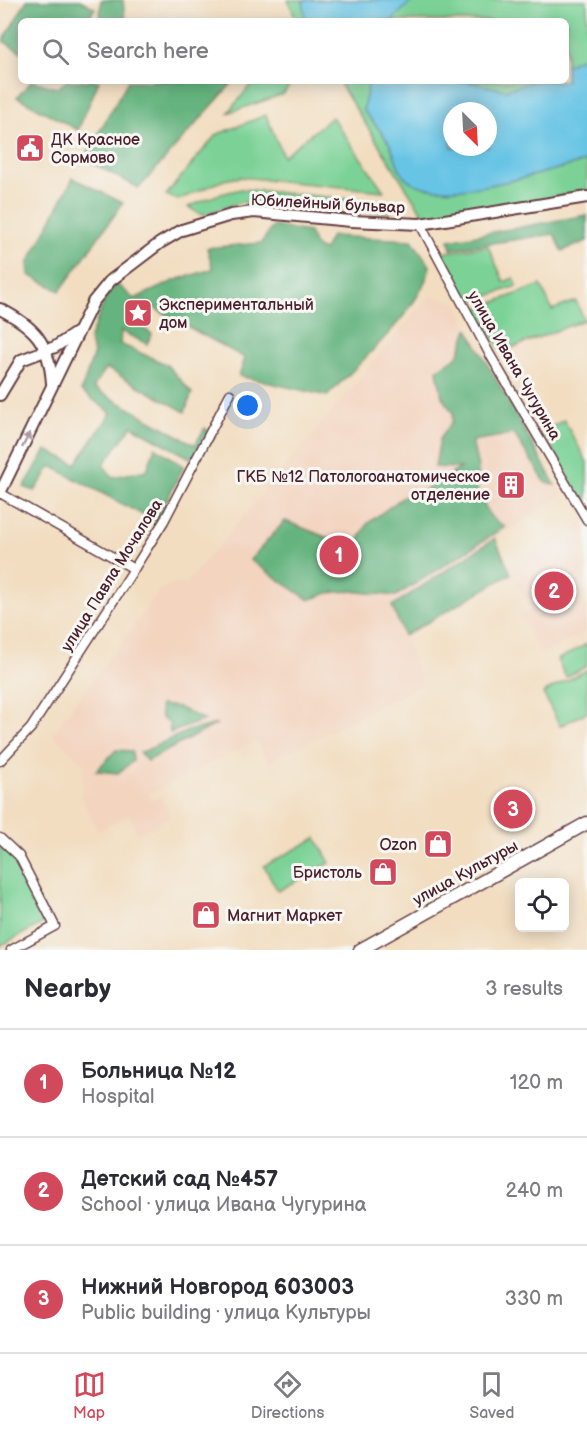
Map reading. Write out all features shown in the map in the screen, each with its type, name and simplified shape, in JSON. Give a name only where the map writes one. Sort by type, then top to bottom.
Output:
[{"type":"main road","name":"улица Культуры","points":[[360,950],[587,823]]},
{"type":"street","name":"Юбилейный бульвар","points":[[0,493],[93,302],[110,281],[131,263],[182,230],[231,215],[254,212],[351,221],[420,224],[587,196]]},
{"type":"street","name":"улица Ивана Чугурина","points":[[420,224],[464,308],[587,520]]},
{"type":"street","points":[[0,309],[32,328],[46,352],[52,387]]},
{"type":"street","name":"Юбилейный бульвар","points":[[0,394],[21,360],[46,352],[76,333]]},
{"type":"street","name":"улица Павла Мочалова","points":[[0,760],[31,728],[134,569],[164,521],[230,394]]},
{"type":"street","points":[[5,482],[12,500]]},
{"type":"street","points":[[0,493],[134,569]]},
{"type":"street","points":[[0,838],[19,856],[55,926],[11,950]]},
{"type":"shaded area","points":[[429,296],[455,302],[562,495],[392,605],[423,684],[269,762],[256,741],[149,794],[152,800],[161,796],[171,817],[138,834],[129,816],[98,831],[81,796],[84,765],[52,734],[161,589],[174,584],[186,584]]},
{"type":"shaded area","points":[[585,521],[587,631],[542,655],[519,616],[531,609],[506,565]]},
{"type":"green space","points":[[27,0],[80,0],[95,8],[89,18],[18,18],[18,50],[3,41]]},
{"type":"green space","points":[[101,0],[123,0],[125,18],[100,18]]},
{"type":"green space","points":[[288,0],[587,0],[587,191],[445,217],[425,217],[340,84],[569,84],[569,18],[296,18]]},
{"type":"green space","points":[[29,84],[43,84],[57,88],[63,84],[98,84],[78,130],[17,97]]},
{"type":"green space","points":[[126,84],[231,84],[139,188],[84,159]]},
{"type":"green space","points":[[252,84],[291,84],[283,94],[228,113]]},
{"type":"green space","points":[[266,115],[283,156],[332,117],[384,191],[240,177],[224,180],[178,200],[166,195],[216,135]]},
{"type":"green space","points":[[73,178],[123,203],[60,291],[29,275],[28,264]]},
{"type":"green space","points":[[241,189],[391,203],[390,212],[242,202],[202,215],[188,207],[217,195]]},
{"type":"green space","points":[[587,215],[587,241],[562,251],[554,234],[451,249],[449,240]]},
{"type":"green space","points":[[273,226],[309,232],[316,247],[324,250],[331,236],[412,240],[430,266],[425,283],[402,318],[327,396],[239,376],[245,358],[141,301],[132,321],[152,334],[147,344],[121,331],[120,344],[166,364],[192,393],[185,412],[106,368],[93,388],[195,445],[205,428],[215,437],[192,459],[132,426],[103,465],[113,477],[147,470],[155,447],[184,466],[156,522],[51,466],[35,491],[24,487],[46,450],[76,464],[111,413],[81,391],[94,353],[89,340],[107,295],[117,284],[134,299],[176,280],[213,269],[207,248],[261,243]]},
{"type":"green space","points":[[488,246],[504,282],[514,278],[517,286],[467,303],[440,253]]},
{"type":"green space","points":[[541,285],[552,310],[576,301],[584,320],[501,352],[476,309]]},
{"type":"green space","points":[[468,329],[555,485],[546,483],[514,434],[472,441],[478,467],[477,492],[491,517],[505,527],[396,596],[350,591],[328,593],[309,600],[250,560],[285,521],[354,548],[368,523],[410,492],[419,494],[461,468],[435,467],[440,438],[452,422],[453,413],[442,397],[437,370],[458,356]]},
{"type":"green space","points":[[564,420],[587,462],[587,512],[543,432]]},
{"type":"green space","points":[[495,538],[511,574],[404,636],[392,606]]},
{"type":"green space","points":[[587,644],[587,666],[566,677],[557,660]]},
{"type":"green space","points":[[587,670],[587,712],[560,726],[543,693]]},
{"type":"green space","points":[[160,705],[178,707],[204,720],[170,733],[169,723],[161,717]]},
{"type":"green space","points":[[217,724],[147,761],[140,753],[188,731]]},
{"type":"green space","points":[[116,750],[132,751],[133,761],[118,773],[96,771]]},
{"type":"green space","points":[[316,838],[330,863],[278,891],[264,866]]},
{"type":"green space","points":[[0,845],[18,863],[47,921],[0,946]]},
{"type":"water","points":[[303,0],[413,0],[394,18],[305,18]]},
{"type":"water","points":[[587,55],[587,161],[522,178],[469,188],[423,187],[407,179],[399,168],[388,142],[363,110],[368,84],[477,84],[505,90],[526,84],[569,84],[569,64]]},
{"type":"place","name":"ДК Красное Сормово","points":[[30,148]]},
{"type":"place","name":"Экспериментальный дом","points":[[138,313]]},
{"type":"place","name":"ГКБ №12 Патологоанатомическое отделение","points":[[511,485]]},
{"type":"place","name":"Больница №12","points":[[339,555]]},
{"type":"place","name":"Детский сад №457","points":[[554,591]]},
{"type":"place","name":"Нижний Новгород 603003","points":[[513,809]]},
{"type":"place","name":"Ozon","points":[[438,844]]},
{"type":"place","name":"Бристоль","points":[[383,872]]},
{"type":"place","name":"Магнит Маркет","points":[[206,915]]}]
